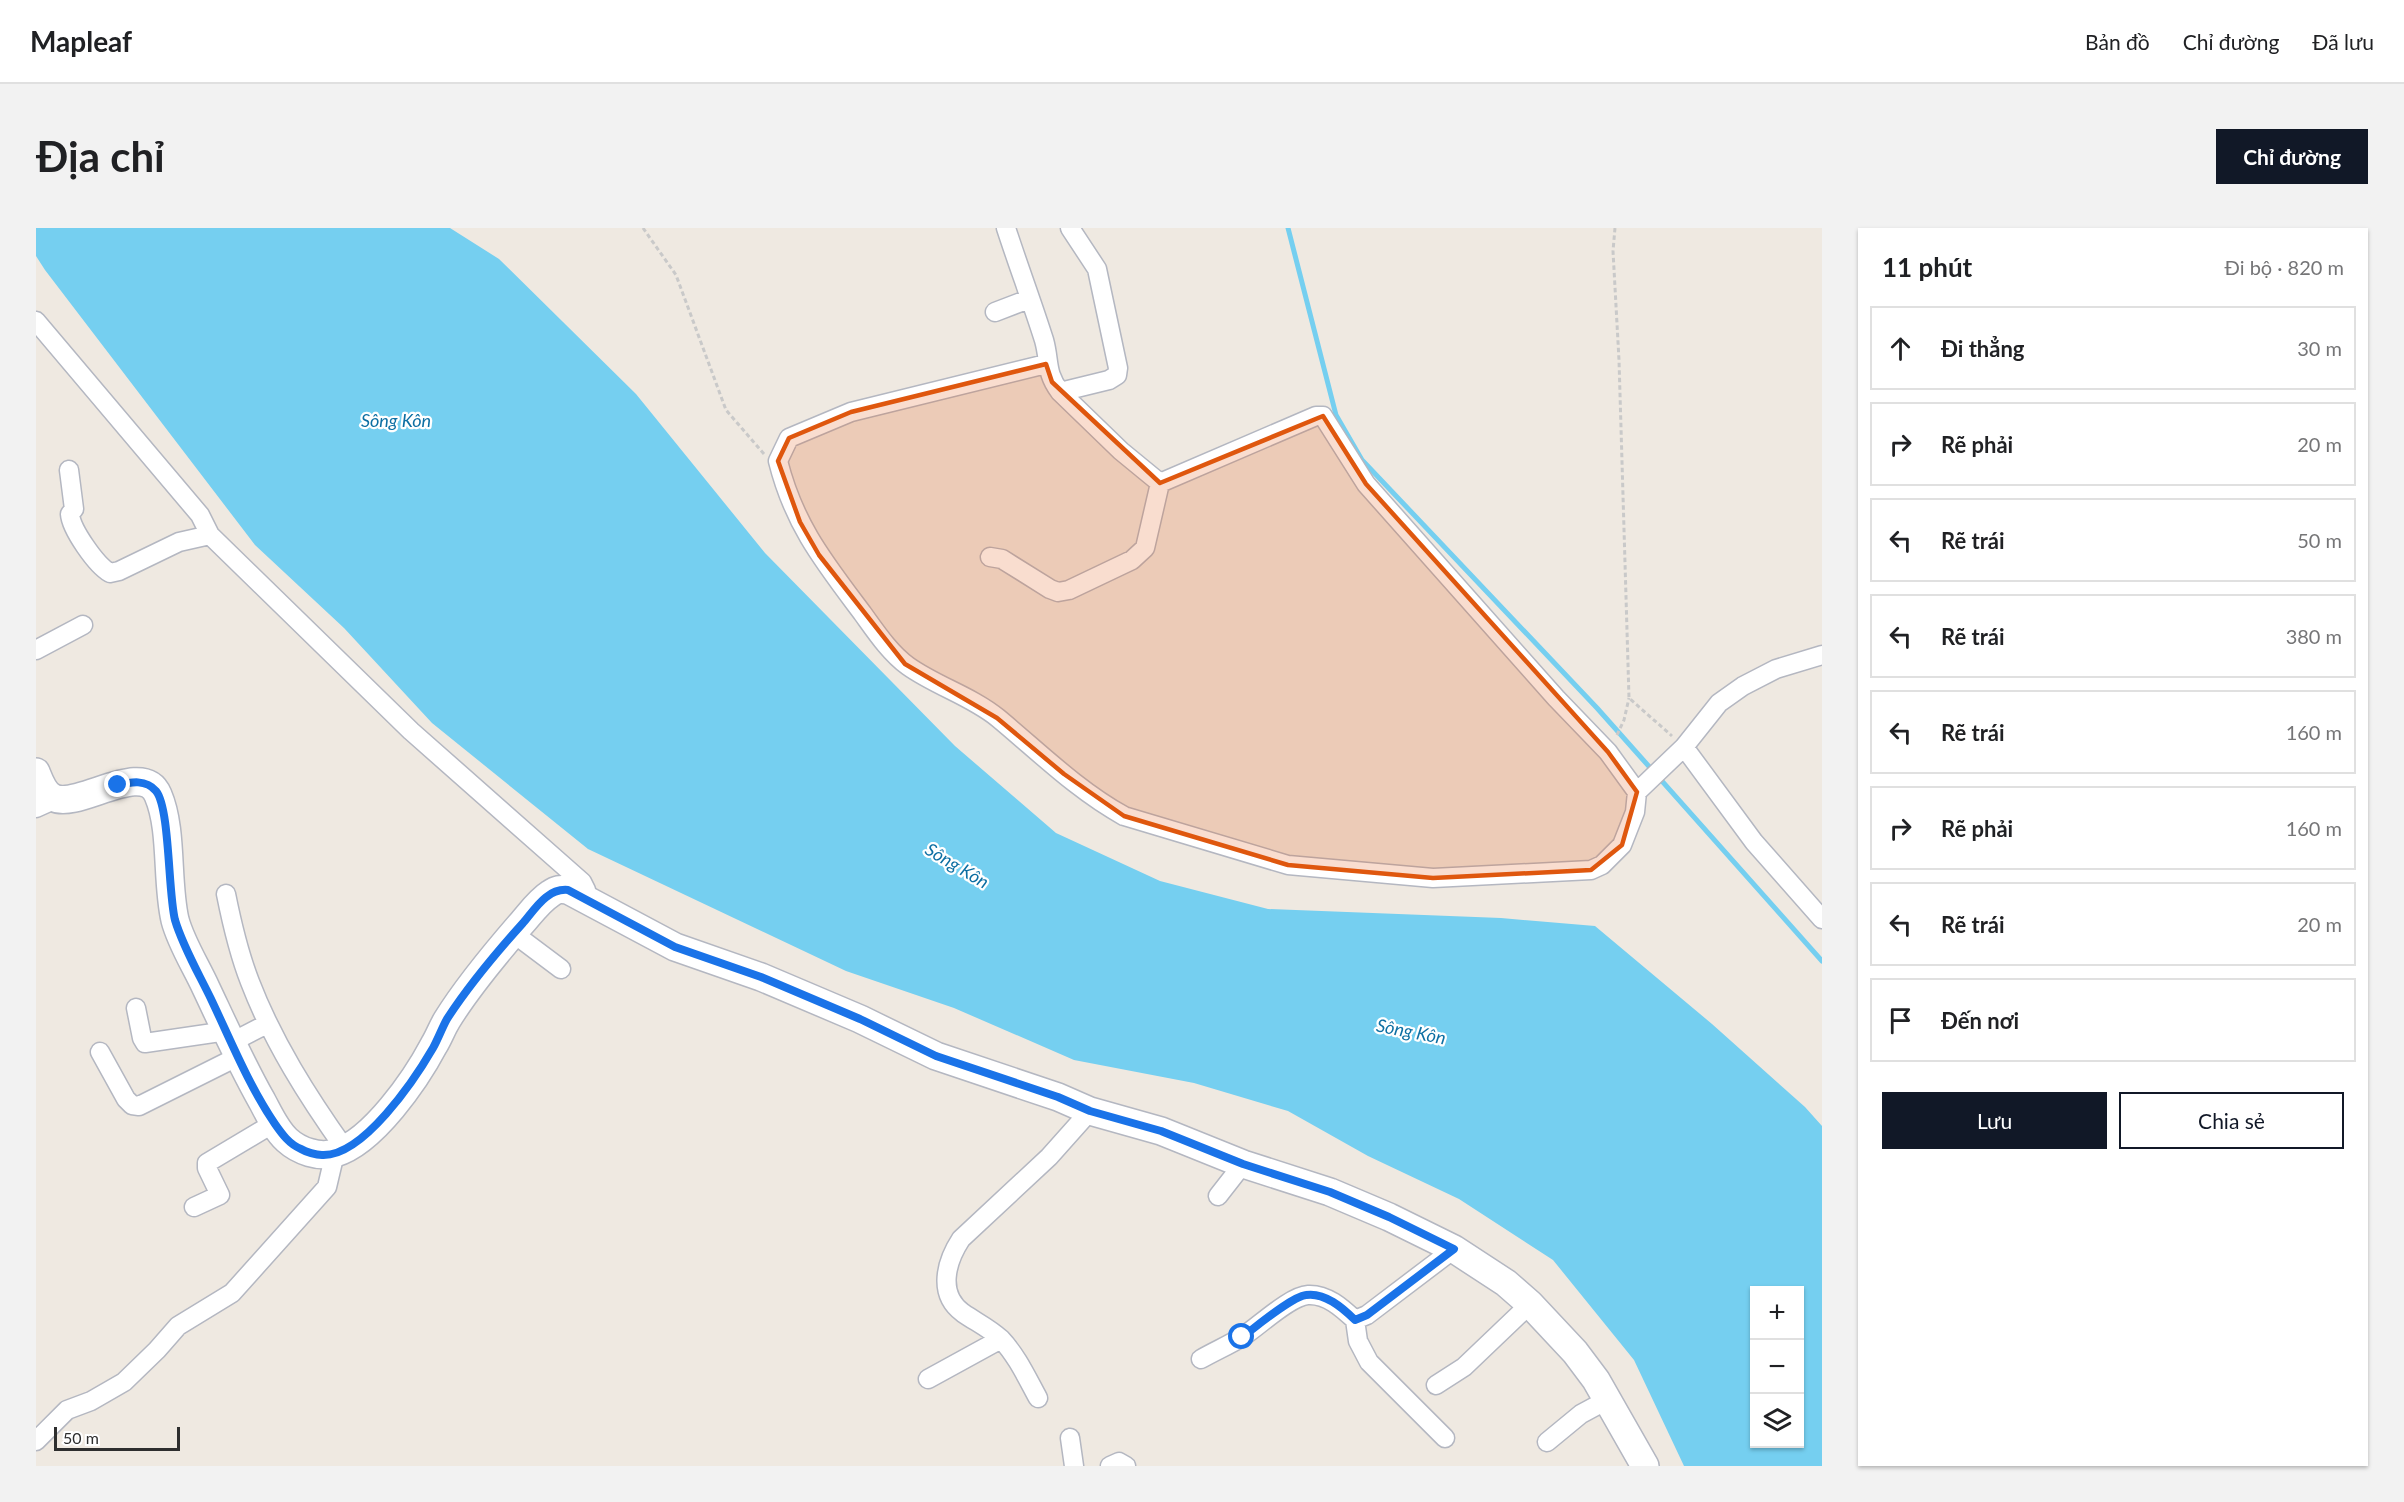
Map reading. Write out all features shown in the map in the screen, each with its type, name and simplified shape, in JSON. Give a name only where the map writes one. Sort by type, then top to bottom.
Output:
[{"type":"street","points":[[1006,228],[1045,343],[1046,364],[1052,382],[1121,451],[1160,483]]},
{"type":"street","points":[[1060,392],[1109,380],[1117,375],[1118,368],[1097,269],[1070,228]]},
{"type":"street","points":[[995,312],[1029,298]]},
{"type":"street","points":[[36,321],[200,515],[210,535],[411,731],[582,882],[588,901]]},
{"type":"street","points":[[1046,364],[851,412],[789,438],[778,460],[788,497],[819,555],[882,639],[905,664],[988,711],[1032,749],[1106,806],[1135,820],[1288,866],[1433,878],[1591,870],[1602,866],[1622,844],[1635,812],[1641,788],[1684,747],[1719,703],[1743,686],[1776,669],[1822,655]]},
{"type":"street","points":[[1160,483],[1316,416],[1323,416],[1366,484],[1556,698],[1641,788]]},
{"type":"street","points":[[69,470],[74,502],[74,509],[70,513],[72,525],[96,561],[110,573],[179,542],[210,535]]},
{"type":"street","points":[[990,557],[1002,559],[1050,589],[1058,592],[1069,590],[1132,560],[1144,549],[1160,483]]},
{"type":"street","points":[[36,650],[83,625]]},
{"type":"street","points":[[1684,747],[1754,842],[1822,919]]},
{"type":"street","points":[[36,772],[48,795],[46,804],[77,799],[92,792],[135,782],[149,784],[157,792],[164,820],[176,920],[232,1043],[274,1123],[286,1139],[300,1149],[322,1155],[340,1151],[365,1134],[394,1106],[416,1075],[446,1021],[513,933],[541,902],[559,889],[568,890],[675,947],[761,977],[860,1019],[936,1056],[1058,1097],[1090,1111],[1161,1131],[1243,1164],[1330,1192],[1389,1217],[1454,1249],[1506,1283],[1530,1304],[1575,1352],[1607,1400],[1644,1466]]},
{"type":"street","points":[[36,1441],[67,1410],[91,1401],[124,1382],[178,1326],[232,1293],[327,1187],[340,1151],[267,1024],[249,981],[226,894]]},
{"type":"street","points":[[513,933],[561,969]]},
{"type":"street","points":[[136,1008],[145,1043],[232,1043]]},
{"type":"street","points":[[100,1052],[126,1099],[132,1105],[139,1106],[232,1043],[267,1024]]},
{"type":"street","points":[[1038,1398],[1011,1351],[1001,1339],[951,1302],[946,1290],[946,1276],[952,1252],[961,1239],[1035,1171],[1090,1111]]},
{"type":"street","points":[[194,1206],[220,1195],[207,1168],[207,1163],[274,1123]]},
{"type":"street","points":[[1218,1196],[1243,1164]]},
{"type":"street","points":[[1355,1320],[1367,1315],[1454,1249]]},
{"type":"street","points":[[1201,1359],[1242,1337],[1294,1300],[1306,1295],[1322,1297],[1336,1304],[1355,1320],[1358,1341],[1369,1362],[1445,1438]]},
{"type":"street","points":[[1436,1385],[1464,1367],[1530,1304]]},
{"type":"street","points":[[928,1379],[1001,1339]]},
{"type":"street","points":[[1547,1442],[1581,1414],[1607,1400]]},
{"type":"street","points":[[1070,1438],[1074,1466]]},
{"type":"street","points":[[1110,1466],[1119,1462],[1126,1466]]},
{"type":"path","points":[[643,228],[676,275],[726,410],[782,475]]},
{"type":"path","points":[[1614,741],[1624,720],[1629,698],[1620,382],[1613,251],[1615,228]]},
{"type":"path","points":[[1629,698],[1684,747]]},
{"type":"highlighted area","points":[[1046,364],[1052,382],[1160,483],[1323,416],[1366,484],[1608,752],[1637,792],[1622,845],[1591,870],[1433,878],[1288,865],[1124,816],[1064,774],[997,718],[905,664],[819,555],[800,522],[778,461],[789,438],[851,412],[1006,372]]},
{"type":"water","name":"Sông Kôn","points":[[36,228],[450,228],[499,259],[636,394],[765,553],[955,746],[1056,833],[1160,881],[1268,909],[1501,918],[1595,926],[1712,1024],[1805,1107],[1822,1126],[1822,1466],[1684,1466],[1634,1360],[1553,1260],[1459,1199],[1368,1156],[1288,1111],[1194,1083],[1074,1060],[954,1008],[846,971],[588,849],[432,723],[344,628],[255,545],[36,256]]},
{"type":"waterway","points":[[1288,228],[1336,415],[1362,460],[1597,708],[1822,961]]},
{"type":"route","points":[[118,785],[135,782],[149,784],[157,792],[162,805],[172,903],[181,936],[248,1076],[274,1123],[286,1139],[300,1149],[322,1155],[345,1149],[365,1134],[394,1106],[434,1047],[446,1021],[471,985],[548,894],[559,889],[568,890],[675,947],[761,977],[860,1019],[936,1056],[1017,1082],[1090,1111],[1161,1131],[1243,1164],[1330,1192],[1389,1217],[1454,1249],[1367,1315],[1355,1320],[1336,1304],[1322,1297],[1306,1295],[1294,1300],[1242,1337]]}]
